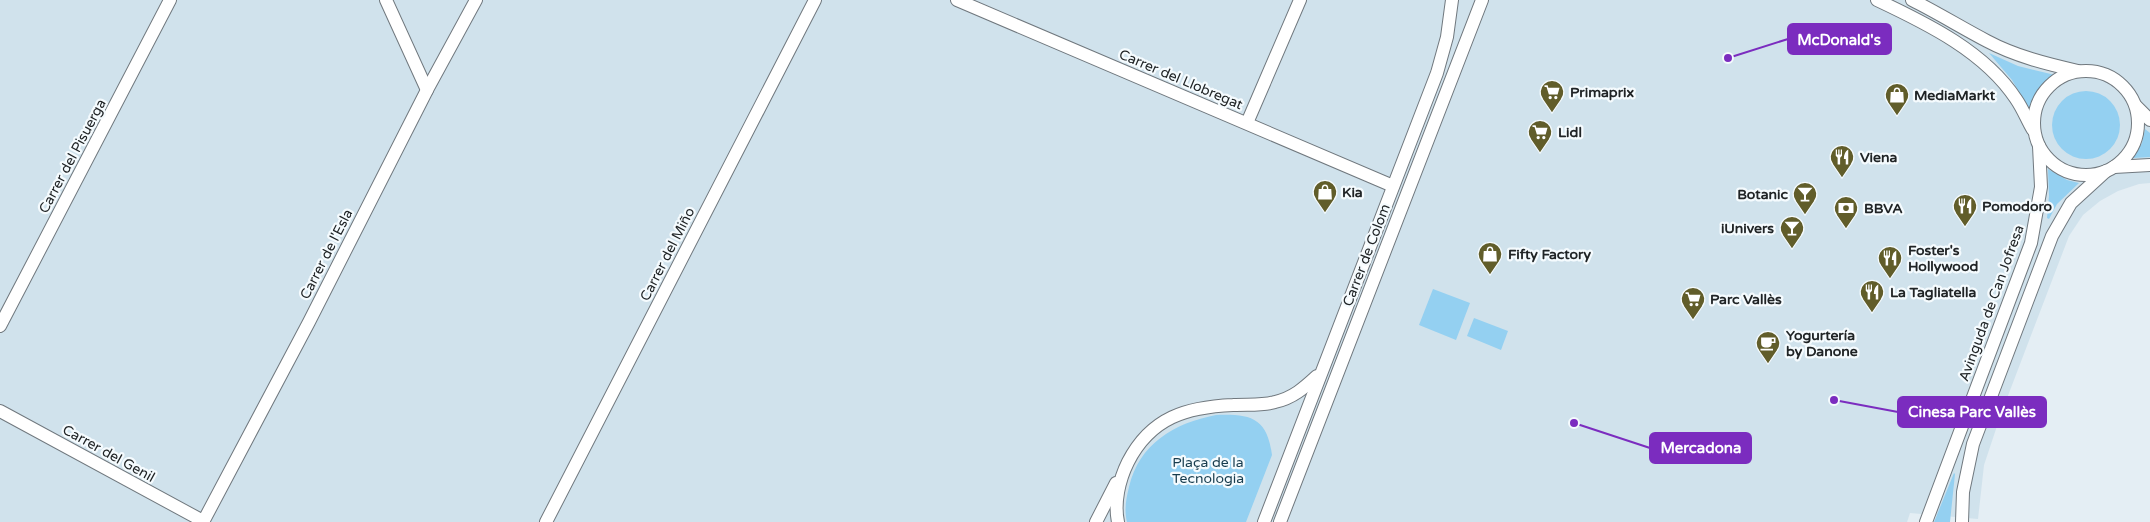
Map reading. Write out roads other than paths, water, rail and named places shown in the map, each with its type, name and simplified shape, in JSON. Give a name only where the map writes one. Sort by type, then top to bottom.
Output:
[{"type":"street","name":"Carrer del Pisuerga","points":[[0,326],[170,0]]},
{"type":"street","points":[[386,0],[426,90]]},
{"type":"street","name":"Carrer de l'Esla","points":[[203,522],[314,313],[426,90],[476,0]]},
{"type":"street","name":"Carrer del Miño","points":[[546,522],[815,0]]},
{"type":"street","name":"Carrer del Llobregat","points":[[957,0],[1394,186]]},
{"type":"street","points":[[1247,123],[1300,0]]},
{"type":"street","name":"Carrer de Colom","points":[[1264,522],[1437,73],[1447,37],[1452,0]]},
{"type":"street","name":"Carrer de Colom","points":[[1280,522],[1482,0]]},
{"type":"street","points":[[1877,0],[1934,29],[1982,62],[2016,99],[2048,159],[2061,168],[2075,174],[2091,175],[2110,169],[2150,165]]},
{"type":"street","points":[[1912,0],[2003,48],[2044,63],[2078,71],[2101,73],[2116,81],[2127,91],[2134,104],[2138,121],[2136,139],[2127,155],[2071,203],[2052,236],[1973,444],[1963,492],[1962,522]]},
{"type":"street","points":[[2034,133],[2034,116],[2039,100],[2048,86],[2062,76],[2078,71]]},
{"type":"street","points":[[2134,104],[2150,120]]},
{"type":"street","name":"Avinguda de Can Jofresa","points":[[1926,522],[2031,243],[2041,187],[2040,146]]},
{"type":"street","points":[[1096,522],[1117,479],[1124,471],[1142,440],[1168,419],[1185,411],[1200,408],[1273,403],[1301,391],[1321,373]]},
{"type":"street","name":"Carrer del Genil","points":[[0,411],[203,522]]},
{"type":"street","points":[[1118,522],[1116,508],[1124,471]]},
{"type":"place","name":"McDonald's","points":[[1728,58]]},
{"type":"place","name":"Primaprix","points":[[1552,113]]},
{"type":"place","name":"MediaMarkt","points":[[1897,116]]},
{"type":"place","name":"Lidl","points":[[1540,153]]},
{"type":"place","name":"Viena","points":[[1842,178]]},
{"type":"place","name":"Kia","points":[[1325,213]]},
{"type":"place","name":"Botanic","points":[[1805,215]]},
{"type":"place","name":"Pomodoro","points":[[1965,227]]},
{"type":"place","name":"BBVA","points":[[1846,229]]},
{"type":"place","name":"iUnivers","points":[[1792,249]]},
{"type":"place","name":"Fifty Factory","points":[[1490,275]]},
{"type":"place","name":"Foster's Hollywood","points":[[1890,279]]},
{"type":"place","name":"La Tagliatella","points":[[1872,313]]},
{"type":"place","name":"Parc Vallès","points":[[1693,320]]},
{"type":"place","name":"Yogurtería by Danone","points":[[1768,364]]},
{"type":"place","name":"Cinesa Parc Vallès","points":[[1834,400]]},
{"type":"place","name":"Mercadona","points":[[1574,423]]},
{"type":"park label","name":"Plaça de la Tecnologia","points":[[1208,470]]}]
